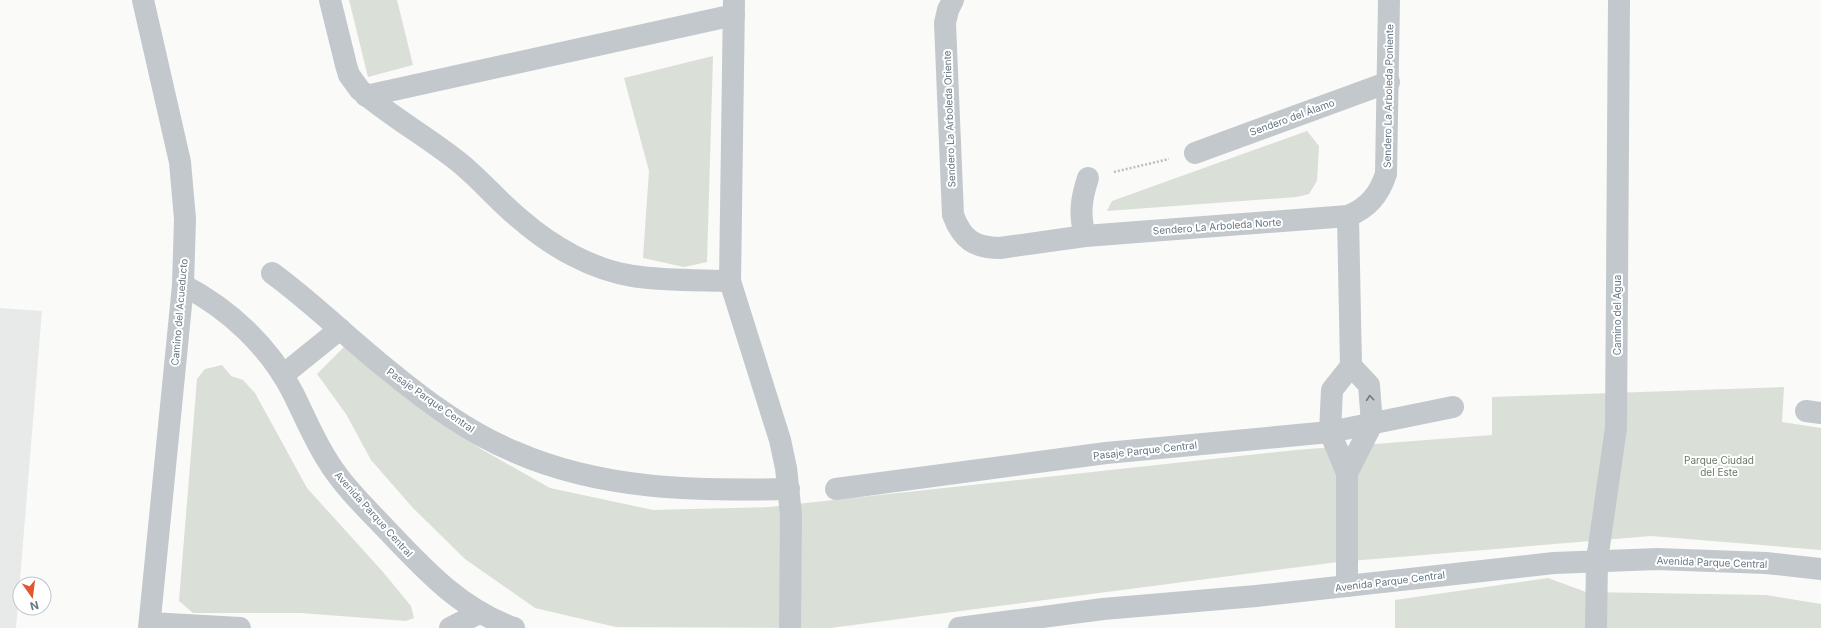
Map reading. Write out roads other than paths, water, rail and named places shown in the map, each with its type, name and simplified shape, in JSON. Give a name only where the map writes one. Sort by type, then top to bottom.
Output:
[{"type":"street","name":"Camino del Acueducto","points":[[143,0],[180,162],[185,219],[182,285],[150,626]]},
{"type":"street","points":[[330,0],[349,75],[360,90],[366,96],[459,162],[535,231],[572,254],[608,270],[632,276],[730,281]]},
{"type":"street","name":"Sendero La Arboleda Oriente","points":[[953,0],[948,10],[945,23],[953,215],[958,227],[965,237]]},
{"type":"street","name":"Sendero La Arboleda Poniente","points":[[1348,216],[1358,212],[1375,198],[1382,186],[1386,174],[1389,82],[1389,0]]},
{"type":"street","name":"Camino del Agua","points":[[1596,628],[1597,560],[1616,428],[1619,0]]},
{"type":"street","points":[[366,96],[734,8],[730,281],[780,440],[789,489],[790,628]]},
{"type":"street","name":"Sendero del Álamo","points":[[1195,153],[1389,82]]},
{"type":"street","points":[[1085,236],[1081,213],[1082,195],[1088,178]]},
{"type":"street","points":[[1347,586],[1347,473],[1330,432],[1332,390],[1351,366],[1348,216]]},
{"type":"street","name":"Sendero La Arboleda Norte","points":[[965,237],[976,244],[994,248],[1085,236],[1348,216]]},
{"type":"street","name":"Pasaje Parque Central","points":[[272,273],[310,302],[389,371],[456,420],[515,452],[551,466],[621,483],[686,488],[789,489]]},
{"type":"street","name":"Avenida Parque Central","points":[[182,285],[207,299],[235,320],[261,346],[283,375],[294,394],[313,437],[343,483],[432,577],[448,591],[479,613],[514,628]]},
{"type":"street","points":[[283,375],[340,329]]},
{"type":"street","points":[[1347,473],[1372,424],[1369,385],[1351,366]]},
{"type":"street","name":"Pasaje Parque Central","points":[[836,489],[1106,453],[1330,432],[1453,407]]},
{"type":"street","name":"Avenida Parque Central","points":[[959,628],[1103,609],[1347,586],[1511,566],[1597,560],[1717,560],[1766,563],[1821,569]]},
{"type":"street","points":[[450,628],[479,613]]},
{"type":"street","points":[[150,626],[240,628]]},
{"type":"park label","name":"Parque Ciudad del Este","points":[[1719,466]]}]
